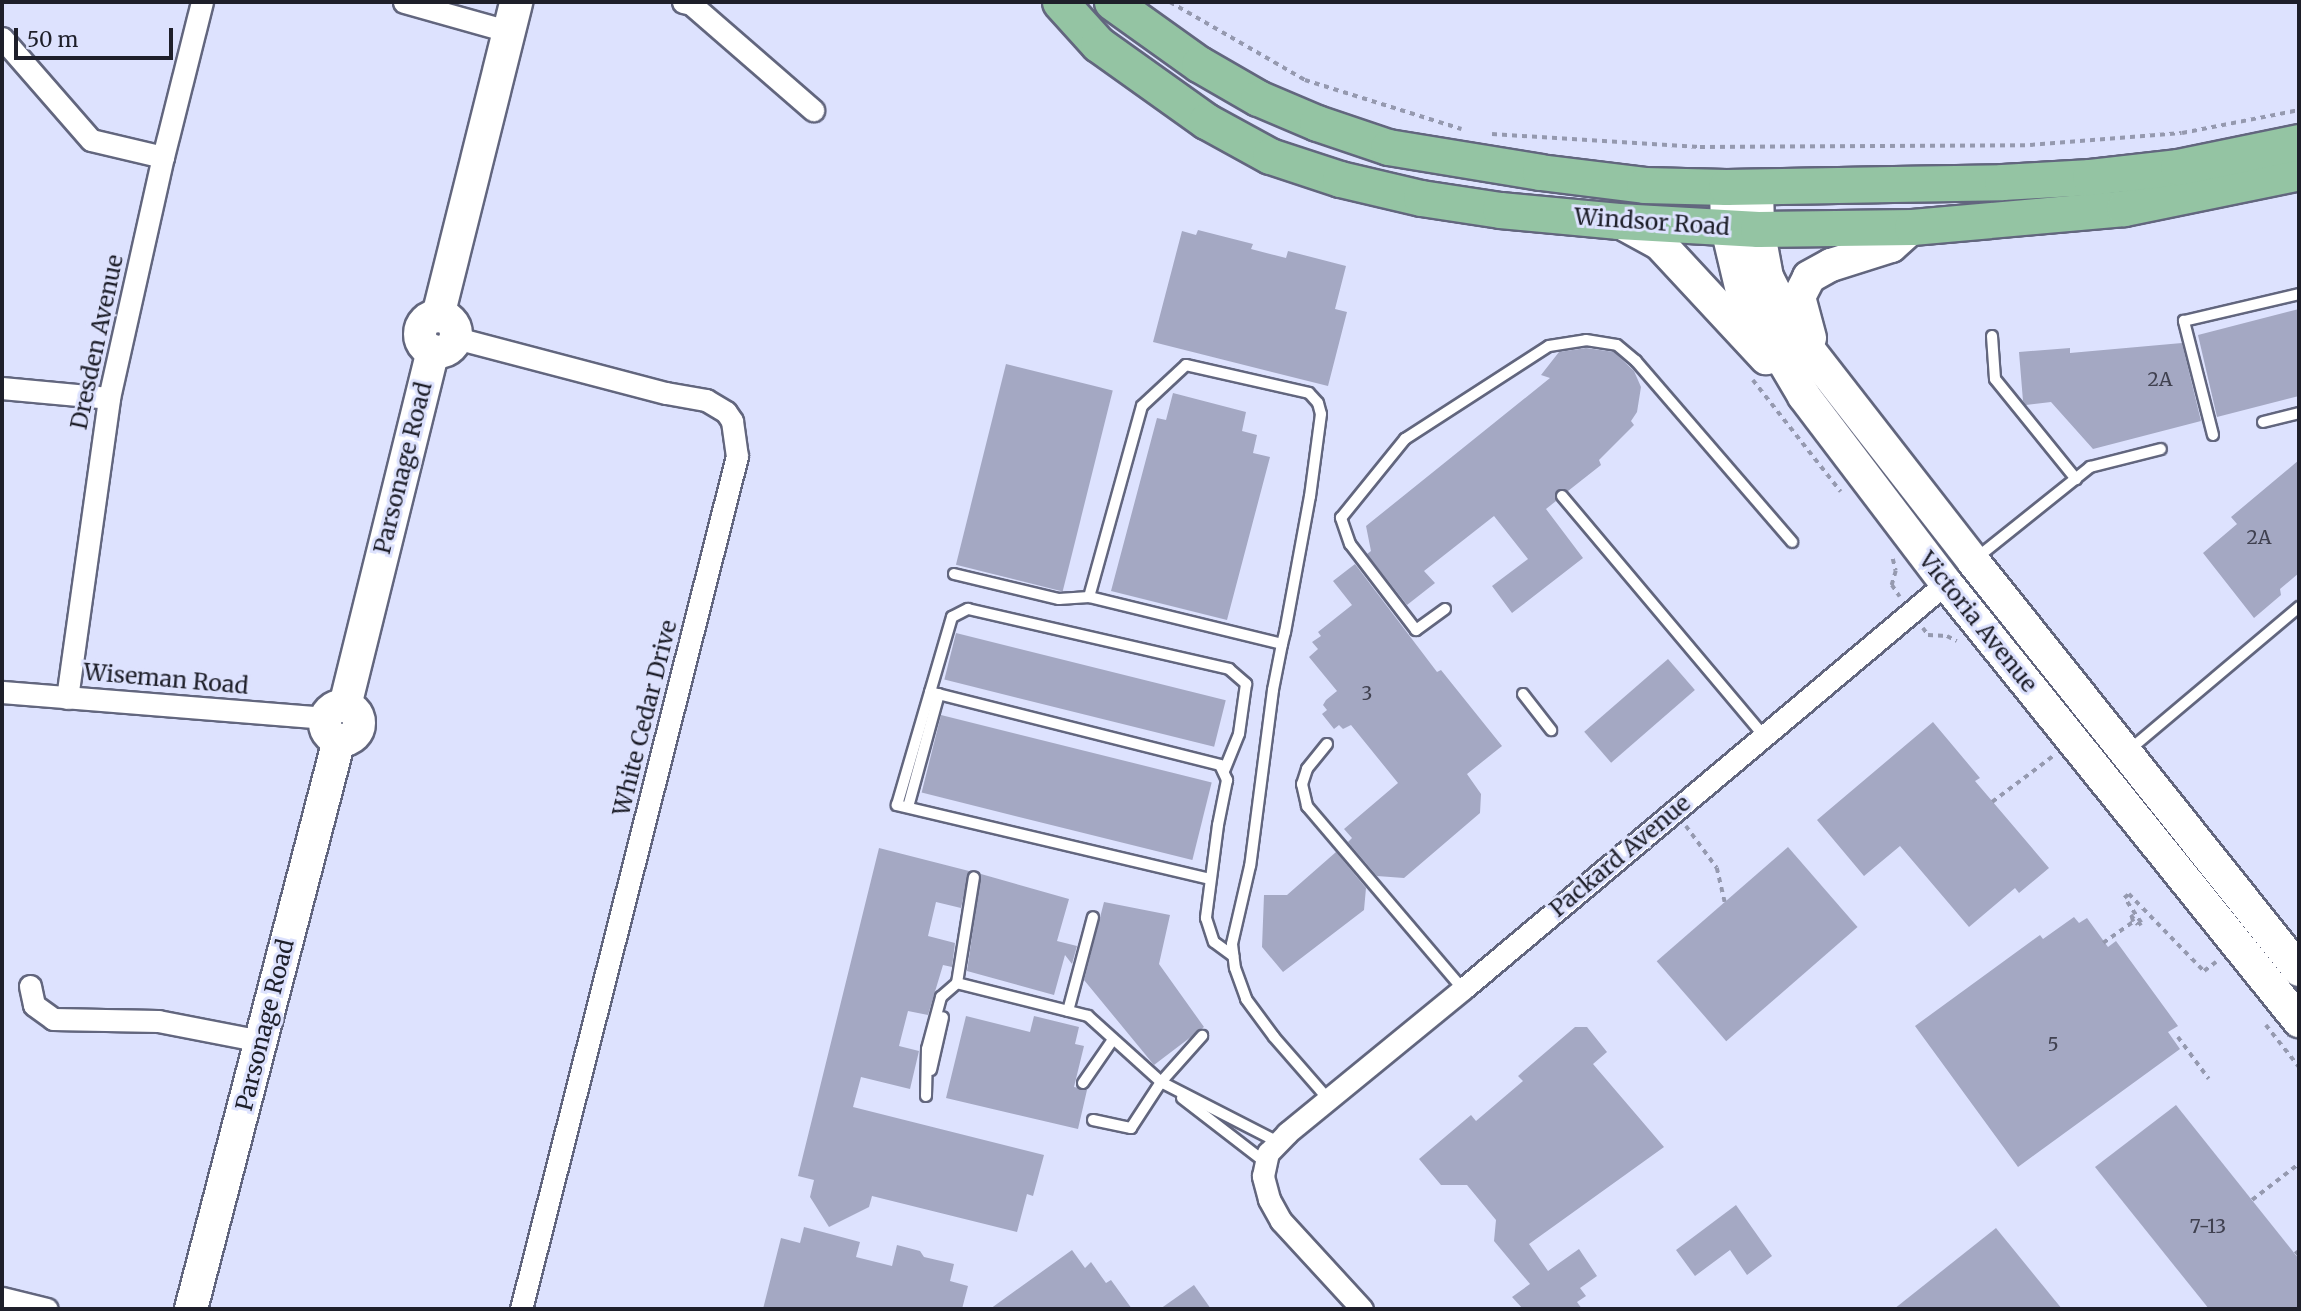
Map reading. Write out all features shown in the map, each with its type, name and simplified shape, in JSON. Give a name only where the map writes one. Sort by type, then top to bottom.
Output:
[{"type":"main road","name":"Windsor Road","points":[[1060,2],[1098,44],[1206,121],[1270,156],[1340,179],[1421,198],[1618,222],[1742,229],[1912,227],[2124,208],[2299,172]]},
{"type":"main road","name":"Windsor Road","points":[[1112,2],[1199,64],[1258,98],[1388,147],[1540,172],[1644,185],[1742,187],[2090,177],[2178,167],[2299,142]]},
{"type":"main road","name":"Parsonage Road","points":[[191,1309],[261,1041],[336,722],[442,335],[512,16]]},
{"type":"main road","name":"Victoria Avenue","points":[[1742,187],[1742,291],[1804,396],[1946,583],[2299,1021]]},
{"type":"main road","points":[[1618,222],[1660,244],[1804,396]]},
{"type":"main road","points":[[1821,365],[1802,313],[1799,297],[1802,285],[1809,277],[1831,265],[1891,246],[1912,227]]},
{"type":"main road","name":"Victoria Avenue","points":[[1742,229],[1795,332],[1973,561],[2299,970]]},
{"type":"main road","name":"Packard Avenue","points":[[1946,583],[1973,561]]},
{"type":"main road","points":[[2101,774],[2126,753]]},
{"type":"main road","points":[[2215,914],[2238,894]]},
{"type":"street","name":"Dresden Avenue","points":[[67,698],[109,398],[163,158],[202,2]]},
{"type":"street","points":[[404,2],[512,16]]},
{"type":"street","points":[[683,2],[691,4],[813,110]]},
{"type":"street","points":[[2,38],[91,140],[163,158]]},
{"type":"street","name":"White Cedar Drive","points":[[442,335],[666,393],[706,400],[726,411],[732,421],[737,456],[521,1309]]},
{"type":"street","points":[[2,388],[109,398]]},
{"type":"street","name":"Packard Avenue","points":[[1271,1153],[1328,1099],[1946,583]]},
{"type":"street","name":"Wiseman Road","points":[[2,692],[336,722]]},
{"type":"street","points":[[30,986],[34,1005],[53,1019],[158,1021],[261,1041]]},
{"type":"street","points":[[1271,1153],[1263,1176],[1269,1199],[1281,1221],[1362,1309]]},
{"type":"street","points":[[2,1298],[47,1309]]},
{"type":"lane","points":[[2213,435],[2184,321],[2299,294]]},
{"type":"lane","points":[[1992,336],[1994,379],[2076,479]]},
{"type":"lane","points":[[1446,609],[1416,630],[1350,544],[1341,517],[1405,439],[1549,346],[1586,340],[1617,345],[1636,361],[1792,542]]},
{"type":"lane","points":[[1089,597],[1142,406],[1186,365],[1309,393],[1318,403],[1321,414],[1310,496],[1272,690],[1250,866],[1232,944],[1246,999],[1273,1037],[1328,1099]]},
{"type":"lane","points":[[2263,422],[2299,413]]},
{"type":"lane","points":[[1973,561],[2091,467],[2161,449]]},
{"type":"lane","points":[[1562,495],[1763,735]]},
{"type":"lane","points":[[954,574],[1059,599],[1089,597],[1282,644]]},
{"type":"lane","points":[[2126,753],[2299,607]]},
{"type":"lane","points":[[1210,878],[897,805],[934,693],[952,617],[968,609],[1229,669],[1246,684],[1239,734],[1225,769],[1227,780],[1210,878],[1208,926],[1219,948],[1233,956]]},
{"type":"lane","points":[[934,693],[1211,761],[1225,769]]},
{"type":"lane","points":[[1523,694],[1551,730]]},
{"type":"lane","points":[[1327,744],[1307,769],[1302,784],[1307,806],[1463,989]]},
{"type":"lane","points":[[974,877],[957,983],[941,997],[927,1049],[926,1096],[947,999],[960,990],[1087,1020],[1161,1082],[1271,1153]]},
{"type":"lane","points":[[1068,1011],[1093,917]]},
{"type":"lane","points":[[957,983],[1088,1016],[1161,1082],[1271,1153]]},
{"type":"lane","points":[[1093,1119],[1131,1128],[1161,1082],[1202,1036]]},
{"type":"lane","points":[[1083,1083],[1112,1041]]},
{"type":"path","points":[[1170,2],[1305,80],[1473,133]]},
{"type":"path","points":[[1486,134],[1700,147],[2029,145],[2182,133],[2299,110]]},
{"type":"path","points":[[1752,379],[1846,498]]},
{"type":"path","points":[[1892,556],[1896,571],[1892,585]]},
{"type":"path","points":[[1993,802],[2053,756]]},
{"type":"path","points":[[1673,811],[1708,851],[1717,868],[1725,902]]},
{"type":"path","points":[[2103,943],[2133,922],[2131,915],[2138,925],[2141,923],[2124,898],[2129,894],[2204,971],[2216,962]]},
{"type":"path","points":[[2178,1037],[2209,1079]]},
{"type":"path","points":[[2252,1200],[2296,1166]]},
{"type":"building","points":[[1198,230],[1253,244],[1251,249],[1286,258],[1288,251],[1346,266],[1335,309],[1347,312],[1328,386],[1153,342],[1182,231],[1196,235]]},
{"type":"building","points":[[2299,309],[2299,396],[2217,417],[2198,335]]},
{"type":"building","points":[[2182,343],[2201,421],[2093,449],[2051,402],[2026,405],[2023,401],[2019,352],[2070,348],[2070,353]]},
{"type":"building","points":[[1586,348],[1614,352],[1634,371],[1641,387],[1637,412],[1631,421],[1634,425],[1599,460],[1601,465],[1568,491],[1558,490],[1556,501],[1546,509],[1583,558],[1512,613],[1492,586],[1528,559],[1494,516],[1424,571],[1435,583],[1407,605],[1367,554],[1371,551],[1366,526],[1550,378],[1541,375],[1559,352]]},
{"type":"building","points":[[1006,364],[1113,391],[1063,591],[956,565]]},
{"type":"building","points":[[1173,393],[1246,412],[1242,431],[1257,435],[1253,453],[1270,457],[1227,620],[1111,591],[1157,418],[1166,420]]},
{"type":"building","points":[[2299,460],[2299,573],[2280,589],[2281,595],[2254,618],[2203,553],[2237,524],[2231,517]]},
{"type":"building","points":[[1355,564],[1437,672],[1441,670],[1502,746],[1467,774],[1481,794],[1480,813],[1404,878],[1377,876],[1348,842],[1352,838],[1344,829],[1398,783],[1351,725],[1343,729],[1339,725],[1334,729],[1322,714],[1327,710],[1323,705],[1326,700],[1337,691],[1309,657],[1318,649],[1312,642],[1321,636],[1318,632],[1352,605],[1333,581]]},
{"type":"building","points":[[956,633],[1226,700],[1214,747],[944,680]]},
{"type":"building","points":[[1668,659],[1695,690],[1611,763],[1584,732]]},
{"type":"building","points":[[941,715],[1212,782],[1192,860],[922,793]]},
{"type":"building","points":[[1933,722],[1980,778],[1975,781],[2049,868],[2019,893],[2015,888],[1969,927],[1900,846],[1864,876],[1817,820]]},
{"type":"building","points":[[1788,847],[1858,927],[1726,1041],[1657,961]]},
{"type":"building","points":[[879,848],[969,871],[961,908],[936,902],[928,936],[955,943],[952,967],[943,965],[928,1015],[908,1011],[899,1046],[919,1051],[910,1089],[861,1077],[853,1107],[1044,1155],[1033,1196],[1027,1194],[1017,1232],[872,1196],[869,1207],[829,1227],[810,1197],[814,1180],[798,1176]]},
{"type":"building","points":[[1336,852],[1366,888],[1364,910],[1283,972],[1262,947],[1264,895],[1287,895]]},
{"type":"building","points":[[981,874],[1069,899],[1057,941],[1077,946],[1072,964],[1065,955],[1054,995],[967,971]]},
{"type":"building","points":[[1104,902],[1170,915],[1159,964],[1204,1027],[1154,1065],[1084,980]]},
{"type":"building","points":[[2074,917],[2079,923],[2087,918],[2108,947],[2116,941],[2178,1026],[2168,1032],[2180,1049],[2018,1167],[1915,1026],[2040,935],[2043,939]]},
{"type":"building","points":[[966,1016],[1030,1032],[1034,1016],[1079,1027],[1075,1044],[1084,1046],[1074,1087],[1087,1090],[1078,1129],[946,1098]]},
{"type":"building","points":[[1575,1027],[1587,1027],[1607,1052],[1593,1064],[1664,1147],[1529,1244],[1548,1271],[1579,1249],[1597,1276],[1580,1288],[1586,1296],[1577,1302],[1582,1309],[1523,1309],[1512,1297],[1530,1284],[1494,1241],[1496,1220],[1467,1185],[1441,1185],[1419,1159],[1471,1115],[1476,1121],[1523,1081],[1518,1076]]},
{"type":"building","points":[[2176,1105],[2299,1259],[2299,1309],[2209,1309],[2095,1167]]},
{"type":"building","points":[[1736,1205],[1772,1256],[1747,1275],[1730,1250],[1695,1276],[1676,1250]]},
{"type":"building","points":[[804,1227],[860,1242],[856,1257],[892,1266],[897,1245],[920,1251],[924,1257],[954,1264],[950,1281],[968,1286],[962,1309],[763,1309],[781,1238],[800,1243]]},
{"type":"building","points":[[1996,1228],[2062,1309],[1894,1309]]},
{"type":"building","points":[[1072,1250],[1085,1268],[1091,1262],[1106,1283],[1111,1280],[1132,1309],[990,1309]]},
{"type":"building","points":[[1194,1285],[1211,1309],[1160,1309]]}]
